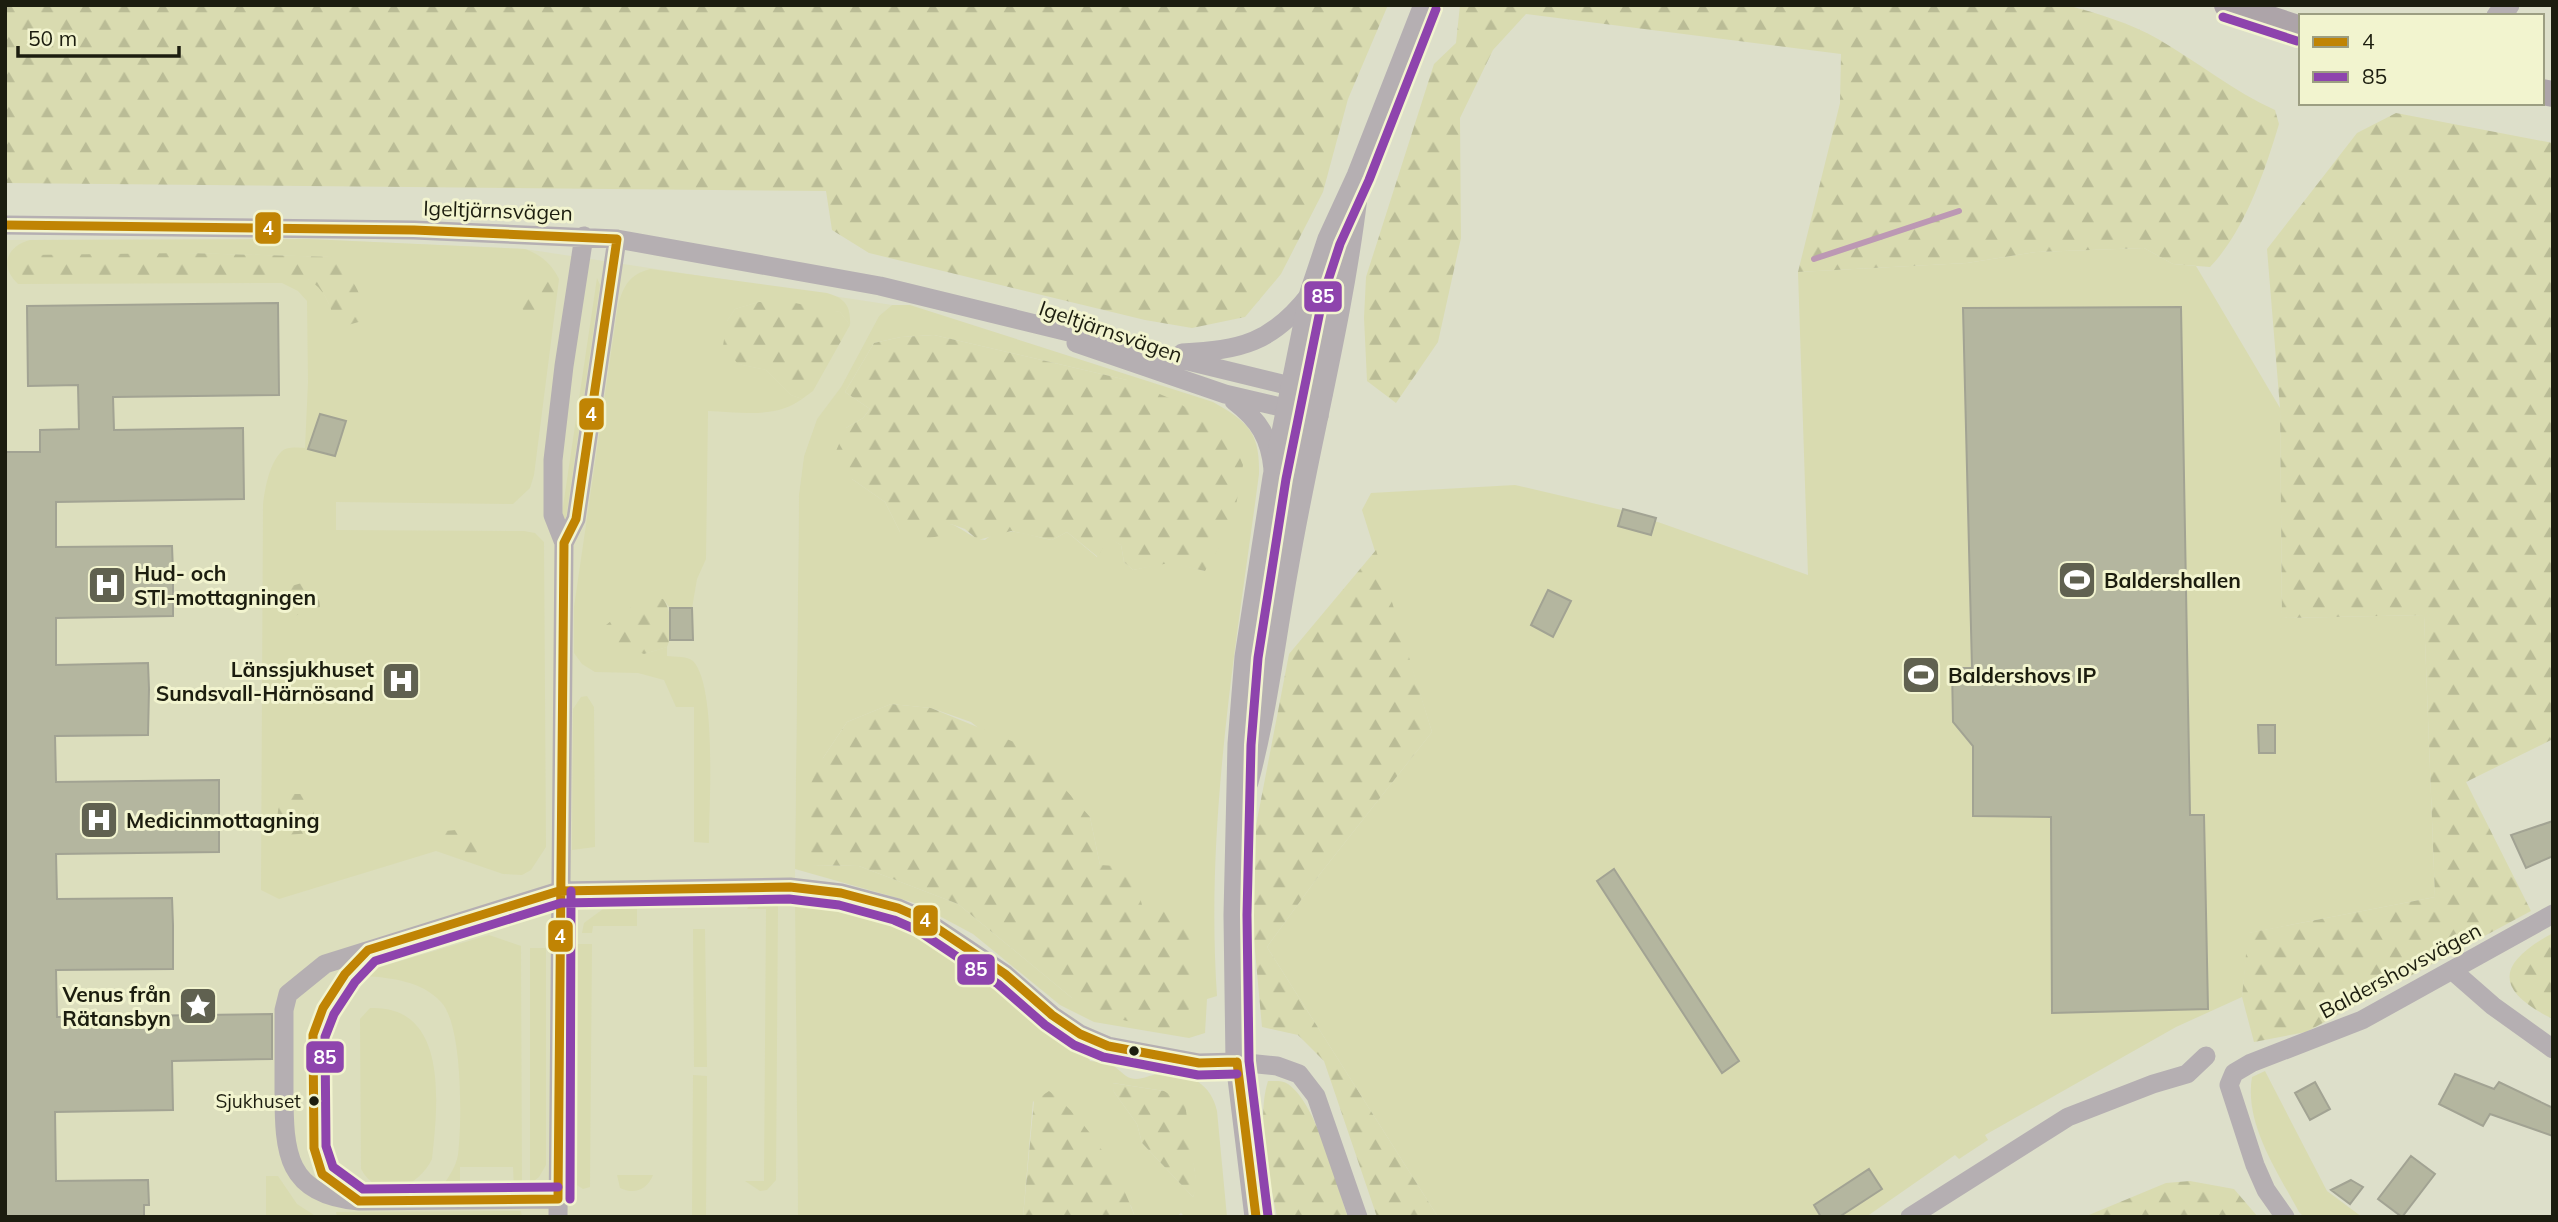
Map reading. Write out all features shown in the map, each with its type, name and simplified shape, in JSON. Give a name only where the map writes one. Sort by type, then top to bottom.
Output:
[{"type":"main road","points":[[2227,5],[2299,28]]},
{"type":"street","points":[[1256,1217],[1237,1062],[1235,915],[1239,744],[1247,657],[1274,477],[1311,293],[1329,239],[1358,176],[1425,5]]},
{"type":"street","points":[[1239,812],[1256,746],[1287,567],[1321,405],[1351,236],[1358,176]]},
{"type":"street","name":"Igeltjärnsvägen","points":[[5,225],[414,230],[617,239],[771,265],[983,311],[1293,386],[1321,405]]},
{"type":"street","points":[[584,236],[564,366],[554,460],[552,515],[564,542],[559,891],[558,1208],[334,1199],[311,1189],[295,1171],[285,1147],[285,1010],[288,994],[325,964],[559,891],[790,887],[841,893],[898,908],[923,919],[968,947],[1071,1027],[1108,1046],[1199,1063],[1237,1062],[1277,1066],[1299,1074],[1315,1096],[1358,1217]]},
{"type":"street","points":[[564,542],[576,519],[617,239]]},
{"type":"street","name":"Igeltjärnsvägen","points":[[1163,355],[1240,348],[1293,316],[1311,293]]},
{"type":"street","name":"Igeltjärnsvägen","points":[[983,311],[1225,394],[1288,410],[1321,405]]},
{"type":"street","name":"Igeltjärnsvägen","points":[[1225,394],[1252,415],[1264,432],[1271,449],[1274,477]]},
{"type":"street","name":"Baldershovsvägen","points":[[2285,1217],[2266,1190],[2243,1135],[2229,1086],[2240,1068],[2362,1020],[2553,914]]},
{"type":"street","points":[[2453,971],[2493,1006],[2553,1049]]},
{"type":"street","points":[[1910,1217],[2068,1117],[2153,1084],[2187,1074],[2206,1056]]},
{"type":"shaded area","name":"Länssjukhuset Sundsvall-Härnösand","points":[[308,239],[525,249],[892,305],[879,316],[841,387],[817,419],[804,456],[799,494],[795,869],[798,1217],[5,1217],[5,240]]},
{"type":"green space","points":[[5,5],[1388,5],[1348,99],[1323,192],[1281,274],[1245,317],[1192,328],[1145,320],[869,253],[832,230],[826,191],[5,183]]},
{"type":"green space","points":[[1460,5],[2067,5],[2102,15],[2158,39],[2275,110],[2279,124],[2260,181],[2243,219],[2210,267],[2173,264],[2144,248],[2036,252],[1967,263],[1798,272],[1840,103],[1841,54],[1526,14],[1493,50],[1460,118],[1461,238],[1438,342],[1396,403],[1367,381],[1364,318],[1366,277],[1434,64],[1456,43]]},
{"type":"green space","points":[[2396,113],[2553,143],[2553,739],[2466,782],[2531,911],[2306,1032],[2254,1042],[2242,997],[2248,933],[2435,897],[2424,615],[2282,618],[2280,408],[2267,249],[2357,133]]},
{"type":"green space","points":[[308,239],[525,249],[541,257],[553,269],[559,279],[534,475],[530,488],[513,504],[336,502],[336,530],[524,531],[535,533],[544,542],[546,847],[531,870],[522,875],[503,874],[436,851],[279,899],[261,890],[263,505],[268,476],[278,456],[287,448],[305,448],[308,382],[307,301],[298,291],[282,283],[18,284],[9,271],[8,258],[15,247],[30,240]],"holes":[[[187,253],[332,257],[331,308],[320,286],[308,279],[39,279]]]},
{"type":"green space","name":"Baldershovs IP","points":[[2144,248],[2173,264],[2196,266],[2280,408],[2282,618],[2424,615],[2435,897],[2249,933],[2242,997],[2176,1027],[1985,1135],[1988,1140],[1959,1159],[1955,1155],[1866,1217],[1438,1217],[1267,947],[1320,874],[1432,732],[1362,510],[1371,493],[1515,485],[1656,518],[1655,521],[1808,575],[1798,272],[1967,263],[2036,252]]},
{"type":"green space","points":[[187,253],[332,257],[356,286],[362,302],[362,321],[348,325],[334,321],[326,297],[308,279],[39,279],[23,276],[16,267],[19,258],[28,255]]},
{"type":"green space","points":[[650,269],[827,293],[846,304],[850,318],[850,325],[840,312],[759,302],[735,309],[727,321],[738,364],[766,370],[791,395],[802,399],[769,412],[708,411],[706,559],[697,579],[692,608],[670,608],[663,599],[644,654],[667,647],[667,656],[691,659],[701,674],[709,720],[709,843],[694,842],[694,707],[676,707],[664,680],[638,673],[595,672],[582,664],[574,653],[574,607],[618,305],[628,282],[637,274]]},
{"type":"green space","points":[[530,275],[546,275],[555,285],[551,311],[542,319],[529,318],[518,303],[517,287]]},
{"type":"green space","points":[[597,278],[600,285],[567,512],[566,518],[561,520]]},
{"type":"green space","points":[[759,302],[795,303],[840,312],[850,325],[813,391],[802,399],[791,395],[766,370],[738,364],[723,346],[727,321],[735,309]]},
{"type":"green space","points":[[892,305],[910,305],[1213,402],[1243,422],[1254,438],[1259,474],[1232,669],[1219,800],[1214,930],[1217,996],[1207,999],[1205,1033],[1189,1038],[1094,1022],[1060,1005],[973,934],[915,903],[795,869],[799,494],[804,456],[817,419],[841,387],[879,316]],"holes":[[[934,335],[1127,380],[1205,571],[1169,562],[1133,570],[1124,562],[1121,545],[1108,537],[1097,557],[1067,532],[1052,540],[1009,531],[985,540],[951,524],[944,529],[900,532],[885,502],[852,479],[846,428],[863,418],[870,409],[845,392],[874,343],[901,337]],[[891,704],[931,708],[971,722],[1090,817],[1100,865],[1142,905],[1072,998],[958,904],[859,866],[812,865],[823,758],[847,722]]]},
{"type":"green space","points":[[934,335],[1127,380],[1176,401],[1231,437],[1243,465],[1233,523],[1205,571],[1169,563],[1133,570],[1124,562],[1121,545],[1108,538],[1098,557],[1067,532],[1052,540],[1011,531],[978,540],[965,529],[951,524],[940,536],[914,541],[900,532],[885,502],[852,479],[836,451],[846,428],[863,418],[870,409],[845,392],[874,343],[901,337]]},
{"type":"green space","points":[[1376,550],[1432,732],[1320,874],[1267,947],[1438,1217],[1377,1217],[1324,1061],[1298,1035],[1262,1027],[1253,929],[1253,841],[1289,654]]},
{"type":"green space","points":[[309,581],[317,589],[320,607],[310,613],[285,617],[278,603],[277,590]]},
{"type":"green space","points":[[648,598],[663,599],[668,610],[671,629],[667,647],[644,654],[610,641],[606,625]]},
{"type":"green space","points":[[587,696],[594,707],[595,847],[572,850],[573,709],[581,697]]},
{"type":"green space","points":[[891,704],[931,708],[1014,742],[1048,770],[1090,817],[1100,865],[1132,867],[1142,905],[1184,913],[1192,942],[1194,971],[1184,1029],[1160,1029],[1123,1020],[1072,998],[958,904],[859,866],[811,865],[811,783],[823,758],[847,722]]},
{"type":"green space","points":[[286,794],[307,794],[310,798],[314,812],[311,833],[286,835],[282,830],[278,814]]},
{"type":"green space","points":[[467,829],[477,838],[481,855],[476,861],[444,851],[440,842],[445,831]]},
{"type":"green space","points":[[816,900],[884,915],[911,924],[968,955],[1086,1053],[1090,1061],[1112,1065],[1132,1079],[1158,1074],[1178,1074],[1203,1086],[1214,1101],[1217,1111],[1227,1217],[1185,1217],[1181,1213],[1176,1217],[1135,1217],[1131,1206],[1033,1101],[1023,1217],[798,1217],[795,904]],"holes":[[[1113,1083],[1164,1091],[1192,1157],[1195,1171],[1193,1197],[1142,1143],[1137,1124],[1114,1092]]]},
{"type":"green space","points":[[750,904],[778,904],[776,1180],[767,1190],[760,1191],[745,1181],[764,1181],[766,909],[747,909]]},
{"type":"green space","points":[[603,909],[637,909],[637,926],[593,926],[592,933],[582,933],[584,923]]},
{"type":"green space","points":[[693,929],[705,929],[707,1067],[694,1067]]},
{"type":"green space","points":[[2553,933],[2553,1019],[2520,998],[2512,987],[2510,976],[2521,955]]},
{"type":"green space","points":[[489,935],[521,946],[522,1189],[514,1189],[513,1167],[460,1167],[460,1189],[448,1190],[444,1184],[458,1155],[460,1099],[457,1052],[448,1014],[441,1002],[425,989],[396,980],[366,976],[363,972]]},
{"type":"green space","points":[[578,944],[592,944],[590,1187],[583,1189],[572,1182],[574,947]]},
{"type":"green space","points":[[530,948],[546,948],[546,1165],[539,1177],[530,1184]]},
{"type":"green space","points":[[370,1008],[396,1011],[414,1023],[426,1040],[433,1062],[436,1112],[432,1159],[418,1177],[398,1190],[376,1185],[361,1169],[360,1019]]},
{"type":"green space","points":[[2265,1071],[2327,1191],[2362,1217],[2304,1217],[2299,1212],[2265,1147],[2253,1112],[2252,1077]]},
{"type":"green space","points":[[693,1075],[707,1076],[706,1217],[692,1216]]},
{"type":"green space","points":[[1268,1081],[1288,1084],[1308,1108],[1324,1145],[1348,1217],[1277,1217],[1263,1130]]},
{"type":"green space","points":[[1112,1083],[1164,1091],[1185,1104],[1197,1186],[1193,1197],[1142,1143],[1137,1124],[1114,1092]]},
{"type":"green space","points":[[1049,1091],[1077,1117],[1111,1164],[1135,1217],[1023,1217],[1034,1101]]},
{"type":"green space","points":[[617,1175],[653,1175],[644,1188],[630,1191],[620,1188]]},
{"type":"green space","points":[[266,1176],[278,1176],[297,1204],[317,1217],[266,1217]]},
{"type":"green space","points":[[2190,1181],[2234,1189],[2258,1217],[2084,1217],[2166,1183]]},
{"type":"green space","points":[[521,1211],[522,1217],[337,1217],[336,1212]]},
{"type":"building","points":[[278,303],[279,395],[113,397],[114,430],[243,428],[244,499],[56,502],[56,547],[172,546],[173,616],[56,618],[56,665],[148,663],[149,689],[148,735],[55,736],[56,782],[219,780],[219,852],[56,854],[57,899],[172,898],[173,925],[173,969],[56,970],[57,1017],[272,1014],[272,1059],[172,1061],[173,1110],[55,1112],[56,1181],[148,1180],[149,1205],[144,1205],[144,1217],[5,1217],[5,452],[40,452],[40,430],[79,429],[78,385],[28,386],[27,306]]},
{"type":"building","name":"Baldershallen","points":[[2181,307],[2190,815],[2204,815],[2208,1009],[2052,1013],[2051,817],[1973,816],[1973,746],[1953,722],[1952,668],[1972,668],[1963,308]]},
{"type":"building","points":[[320,414],[346,421],[335,456],[308,449]]},
{"type":"building","points":[[1623,509],[1656,518],[1651,535],[1618,526]]},
{"type":"building","points":[[1548,590],[1571,601],[1553,637],[1531,625]]},
{"type":"building","points":[[670,608],[692,608],[693,640],[670,640]]},
{"type":"building","points":[[2258,725],[2275,725],[2275,753],[2259,753]]},
{"type":"building","points":[[2553,821],[2553,856],[2526,868],[2511,835]]},
{"type":"building","points":[[1614,869],[1739,1061],[1722,1073],[1597,881]]},
{"type":"building","points":[[2455,1074],[2494,1089],[2499,1082],[2553,1108],[2553,1136],[2490,1114],[2483,1126],[2439,1104]]},
{"type":"building","points":[[2315,1082],[2330,1109],[2310,1120],[2295,1093]]},
{"type":"building","points":[[2411,1156],[2435,1174],[2402,1217],[2378,1199]]},
{"type":"building","points":[[1869,1169],[1882,1189],[1839,1217],[1821,1217],[1814,1205]]},
{"type":"building","points":[[2351,1180],[2363,1187],[2350,1204],[2331,1190]]},
{"type":"waterway","points":[[1814,259],[1959,211]]},
{"type":"transit line","name":"85","points":[[1268,1216],[1249,1061],[1247,915],[1251,745],[1258,658],[1286,479],[1323,296],[1340,244],[1369,180],[1436,9]]},
{"type":"transit line","name":"85","points":[[2223,17],[2297,41]]},
{"type":"transit line","name":"4","points":[[5,225],[414,230],[617,239],[576,519],[564,543],[558,1199]]},
{"type":"transit line","name":"4","points":[[558,1199],[359,1201],[322,1174],[314,1148],[313,1035],[323,1008],[345,974],[368,950],[559,891],[790,887],[841,893],[898,908],[923,919],[1005,974],[1052,1015],[1080,1034],[1108,1046],[1199,1063],[1237,1062]]},
{"type":"transit line","name":"85","points":[[570,1199],[571,891]]},
{"type":"transit line","name":"85","points":[[558,1187],[363,1189],[333,1167],[326,1146],[325,1037],[334,1014],[355,982],[375,961],[561,903],[789,899],[839,905],[894,920],[917,930],[998,984],[1045,1025],[1074,1045],[1103,1057],[1198,1075],[1237,1074]]},
{"type":"transit line","name":"4","points":[[1237,1062],[1256,1217]]},
{"type":"place","name":"Baldershallen","points":[[2077,580]]},
{"type":"place","name":"Hud- och STI-mottagningen","points":[[107,585]]},
{"type":"place","name":"Baldershovs IP","points":[[1921,675]]},
{"type":"place","name":"Länssjukhuset Sundsvall-Härnösand","points":[[401,681]]},
{"type":"place","name":"Medicinmottagning","points":[[99,820]]},
{"type":"place","name":"Venus från Rätansbyn","points":[[198,1006]]},
{"type":"place","name":"Sjukhuset","points":[[314,1101]]}]
